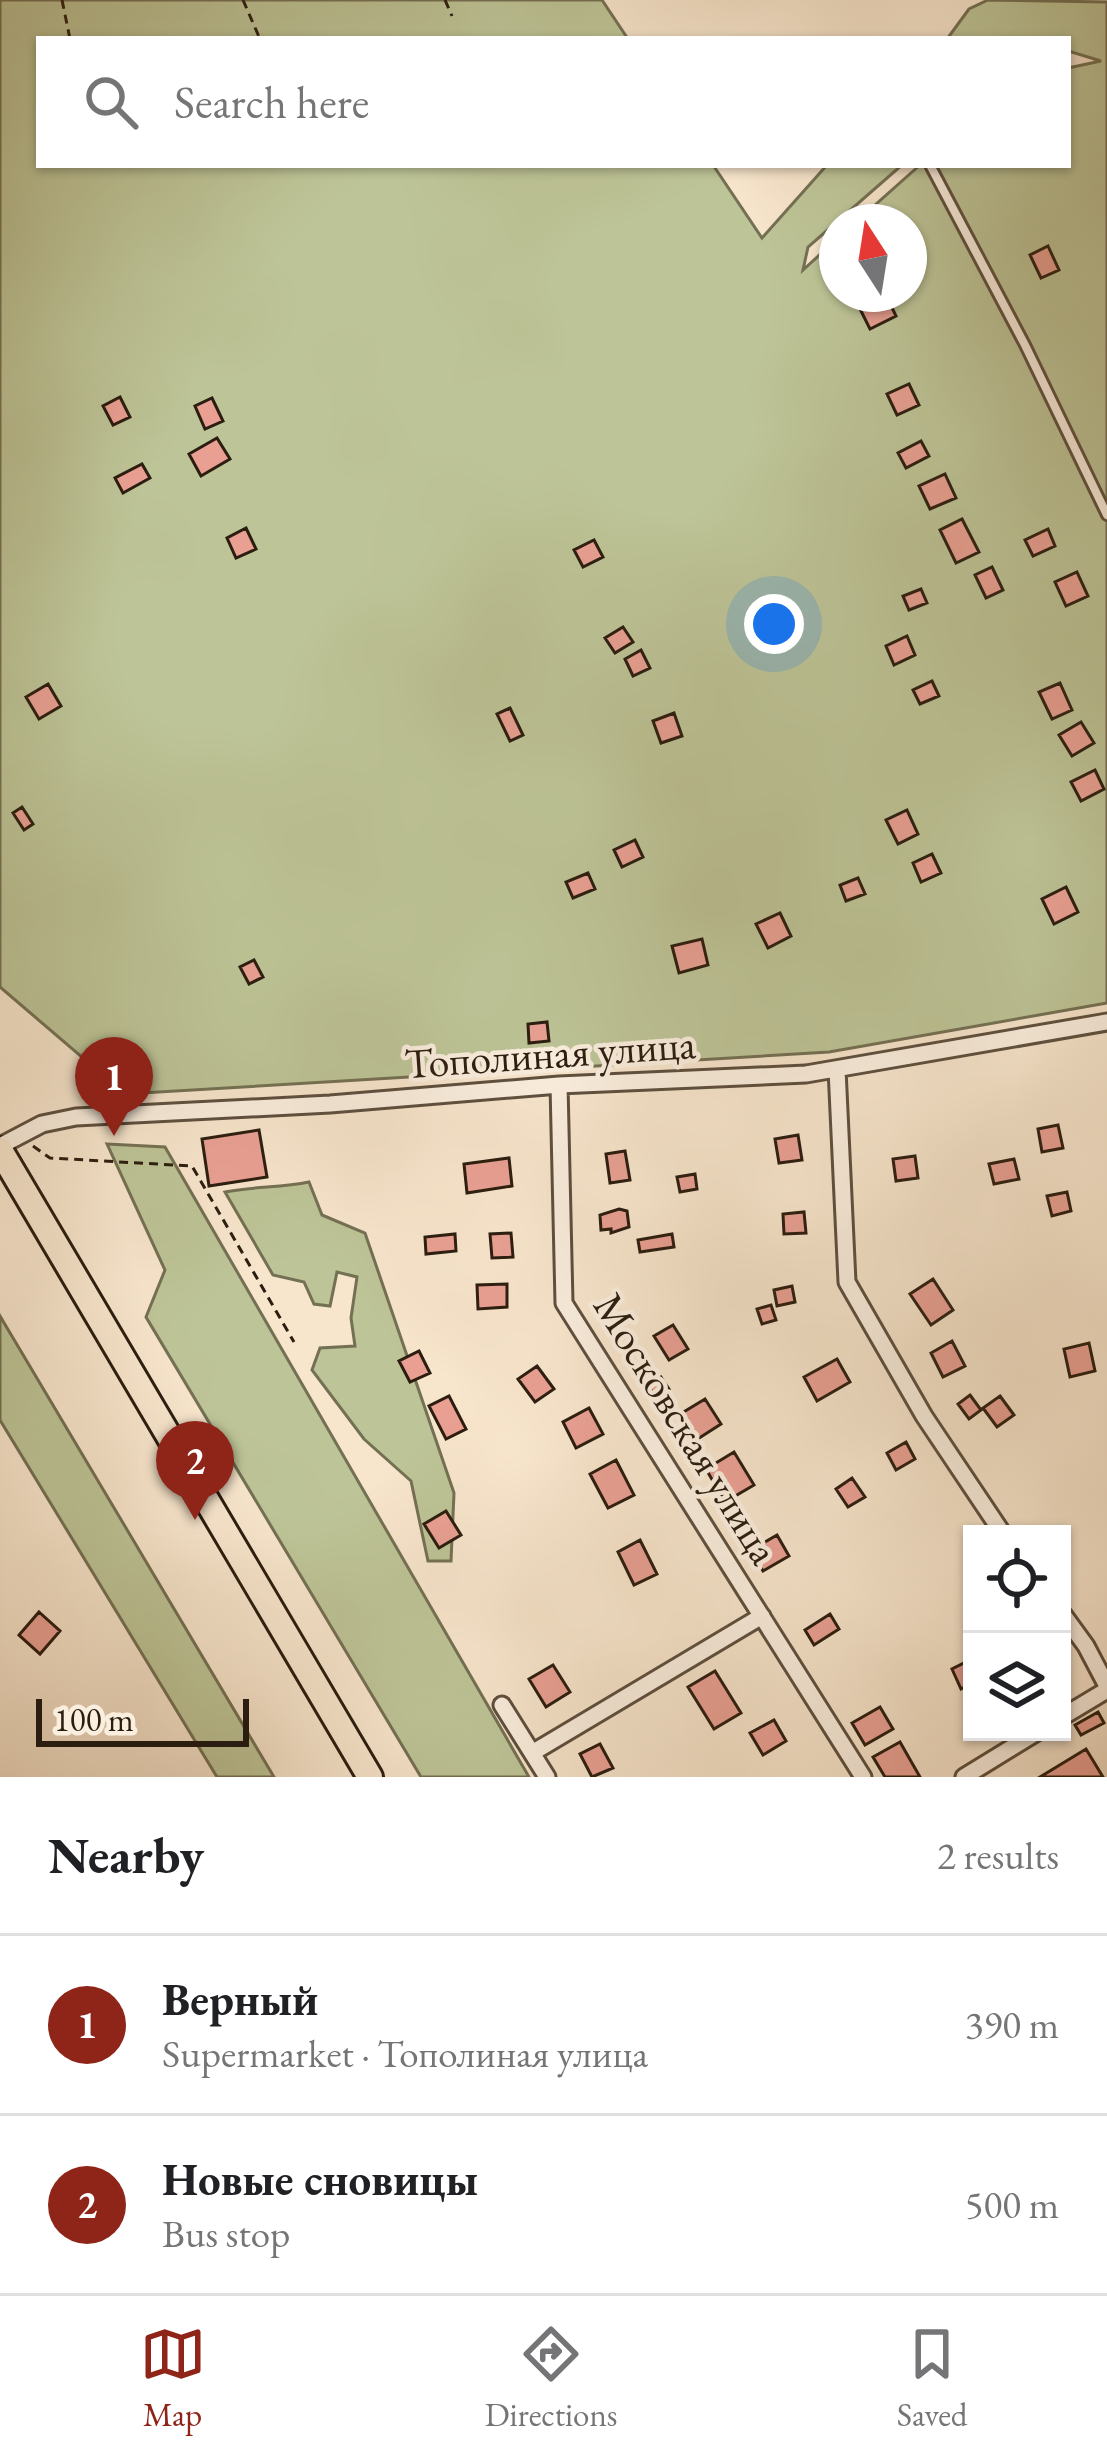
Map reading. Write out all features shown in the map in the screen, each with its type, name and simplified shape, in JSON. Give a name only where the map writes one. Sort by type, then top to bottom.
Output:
[{"type":"main road","points":[[6,1156],[370,1777]]},
{"type":"street","name":"Тополиная улица","points":[[6,1156],[76,1117],[837,1069],[1107,1022]]},
{"type":"street","points":[[837,1069],[847,1282],[924,1417],[997,1525]]},
{"type":"street","name":"Московская улица","points":[[560,1085],[564,1303],[863,1777]]},
{"type":"street","points":[[532,1753],[761,1616]]},
{"type":"street","points":[[1071,1625],[1107,1688],[1071,1711]]},
{"type":"street","points":[[502,1705],[548,1777]]},
{"type":"street","points":[[964,1777],[1022,1741]]},
{"type":"lane","points":[[932,168],[1107,515]]},
{"type":"path","points":[[62,0],[69,36]]},
{"type":"path","points":[[243,0],[259,36]]},
{"type":"path","points":[[445,0],[452,16]]},
{"type":"path","points":[[6,1156],[192,1166],[294,1342]]},
{"type":"green space","points":[[0,0],[602,0],[626,36],[36,36],[36,168],[715,168],[762,238],[824,168],[899,168],[857,204],[819,204],[819,237],[808,247],[803,270],[819,255],[819,312],[927,312],[927,204],[876,204],[917,168],[1071,168],[1071,67],[1101,61],[1071,52],[1071,36],[949,36],[969,9],[988,0],[1107,2],[1107,1003],[829,1052],[125,1094],[0,987]]},
{"type":"green space","points":[[107,1144],[165,1147],[529,1777],[421,1777],[146,1317],[165,1270]]},
{"type":"green space","points":[[309,1182],[322,1215],[365,1233],[454,1493],[451,1561],[428,1561],[411,1481],[364,1439],[312,1370],[320,1348],[355,1346],[351,1318],[357,1277],[337,1272],[330,1306],[314,1304],[304,1282],[273,1275],[225,1192]]},
{"type":"green space","points":[[0,1316],[274,1777],[217,1777],[0,1420]]},
{"type":"building","points":[[1048,246],[1059,270],[1041,278],[1030,255]]},
{"type":"building","points":[[862,312],[894,312],[896,316],[870,329]]},
{"type":"building","points":[[909,384],[919,405],[897,415],[887,394]]},
{"type":"building","points":[[120,397],[130,417],[113,425],[103,406]]},
{"type":"building","points":[[212,398],[223,421],[205,429],[195,406]]},
{"type":"building","points":[[217,438],[230,459],[201,476],[189,454]]},
{"type":"building","points":[[921,441],[929,456],[906,468],[898,453]]},
{"type":"building","points":[[142,464],[150,478],[123,493],[115,478]]},
{"type":"building","points":[[945,474],[956,498],[930,509],[919,486]]},
{"type":"building","points":[[962,519],[979,552],[956,563],[940,530]]},
{"type":"building","points":[[246,528],[256,549],[236,558],[227,538]]},
{"type":"building","points":[[1048,529],[1055,546],[1033,556],[1025,540]]},
{"type":"building","points":[[594,540],[603,557],[583,567],[574,550]]},
{"type":"building","points":[[992,567],[1003,590],[986,598],[975,575]]},
{"type":"building","points":[[1077,572],[1088,596],[1066,606],[1055,582]]},
{"type":"building","points":[[921,589],[927,603],[909,610],[903,596]]},
{"type":"building","points":[[623,627],[633,642],[615,653],[605,638]]},
{"type":"building","points":[[907,636],[915,655],[894,665],[886,646]]},
{"type":"building","points":[[641,650],[650,668],[633,676],[625,659]]},
{"type":"building","points":[[932,681],[939,696],[920,704],[913,690]]},
{"type":"building","points":[[1060,683],[1072,710],[1052,719],[1039,692]]},
{"type":"building","points":[[48,684],[61,706],[39,719],[26,697]]},
{"type":"building","points":[[510,708],[523,735],[510,741],[497,714]]},
{"type":"building","points":[[674,713],[682,736],[661,743],[653,721]]},
{"type":"building","points":[[1081,722],[1094,743],[1072,756],[1059,735]]},
{"type":"building","points":[[1095,770],[1104,789],[1081,801],[1071,782]]},
{"type":"building","points":[[22,807],[33,824],[24,830],[13,813]]},
{"type":"building","points":[[907,810],[918,834],[898,844],[886,820]]},
{"type":"building","points":[[635,840],[643,857],[622,867],[614,850]]},
{"type":"building","points":[[932,854],[941,873],[921,882],[913,863]]},
{"type":"building","points":[[588,873],[595,889],[573,898],[566,882]]},
{"type":"building","points":[[858,878],[865,894],[846,901],[840,885]]},
{"type":"building","points":[[1066,887],[1078,912],[1054,924],[1042,899]]},
{"type":"building","points":[[780,913],[791,936],[768,948],[756,924]]},
{"type":"building","points":[[702,939],[708,965],[679,973],[672,946]]},
{"type":"building","points":[[254,960],[263,977],[249,984],[240,967]]},
{"type":"building","points":[[547,1022],[549,1041],[529,1043],[528,1024]]},
{"type":"building","points":[[1058,1125],[1063,1148],[1042,1152],[1038,1129]]},
{"type":"building","points":[[259,1130],[267,1177],[209,1186],[202,1139]]},
{"type":"building","points":[[798,1135],[802,1160],[779,1163],[775,1139]]},
{"type":"building","points":[[625,1151],[630,1180],[610,1183],[606,1154]]},
{"type":"building","points":[[915,1156],[918,1178],[896,1181],[893,1159]]},
{"type":"building","points":[[509,1158],[512,1186],[467,1193],[464,1164]]},
{"type":"building","points":[[1014,1159],[1019,1179],[994,1184],[989,1164]]},
{"type":"building","points":[[695,1174],[697,1189],[680,1192],[677,1177]]},
{"type":"building","points":[[1067,1192],[1071,1211],[1052,1216],[1047,1196]]},
{"type":"building","points":[[627,1211],[629,1227],[611,1233],[611,1229],[601,1230],[600,1215]]},
{"type":"building","points":[[804,1212],[806,1233],[784,1234],[783,1214]]},
{"type":"building","points":[[511,1233],[513,1257],[492,1258],[490,1234]]},
{"type":"building","points":[[455,1234],[456,1251],[426,1254],[425,1237]]},
{"type":"building","points":[[672,1234],[674,1247],[640,1252],[638,1240]]},
{"type":"building","points":[[933,1279],[953,1310],[931,1325],[910,1294]]},
{"type":"building","points":[[507,1284],[507,1307],[478,1309],[477,1285]]},
{"type":"building","points":[[792,1286],[795,1302],[777,1306],[774,1290]]},
{"type":"building","points":[[771,1305],[776,1320],[762,1324],[757,1309]]},
{"type":"building","points":[[673,1325],[688,1349],[669,1360],[654,1336]]},
{"type":"building","points":[[952,1341],[965,1366],[943,1377],[931,1353]]},
{"type":"building","points":[[1089,1343],[1095,1371],[1070,1377],[1064,1349]]},
{"type":"building","points":[[419,1351],[430,1373],[410,1382],[399,1361]]},
{"type":"building","points":[[837,1359],[850,1382],[817,1401],[804,1377]]},
{"type":"building","points":[[537,1366],[554,1389],[535,1402],[518,1379]]},
{"type":"building","points":[[661,1377],[669,1389],[656,1398],[648,1385]]},
{"type":"building","points":[[970,1395],[981,1410],[969,1419],[958,1404]]},
{"type":"building","points":[[449,1396],[466,1429],[446,1439],[429,1406]]},
{"type":"building","points":[[1000,1396],[1014,1415],[997,1427],[983,1408]]},
{"type":"building","points":[[705,1399],[721,1424],[693,1442],[677,1416]]},
{"type":"building","points":[[589,1408],[603,1434],[576,1448],[563,1422]]},
{"type":"building","points":[[906,1442],[915,1459],[896,1470],[887,1453]]},
{"type":"building","points":[[734,1452],[754,1485],[725,1502],[706,1469]]},
{"type":"building","points":[[616,1460],[634,1495],[608,1508],[590,1474]]},
{"type":"building","points":[[852,1478],[865,1497],[848,1507],[836,1489]]},
{"type":"building","points":[[446,1511],[461,1535],[439,1548],[424,1524]]},
{"type":"building","points":[[777,1535],[789,1556],[763,1571],[751,1550]]},
{"type":"building","points":[[640,1540],[657,1574],[634,1585],[618,1552]]},
{"type":"building","points":[[39,1612],[60,1631],[40,1654],[19,1635]]},
{"type":"building","points":[[830,1614],[839,1629],[814,1645],[805,1630]]},
{"type":"building","points":[[963,1664],[961,1689],[952,1669]]},
{"type":"building","points":[[553,1665],[570,1692],[546,1707],[529,1679]]},
{"type":"building","points":[[715,1671],[741,1713],[714,1729],[688,1687]]},
{"type":"building","points":[[880,1707],[893,1729],[865,1745],[852,1723]]},
{"type":"building","points":[[1098,1712],[1104,1723],[1081,1735],[1075,1725]]},
{"type":"building","points":[[774,1720],[786,1741],[763,1755],[750,1733]]},
{"type":"building","points":[[900,1742],[920,1777],[885,1777],[873,1757]]},
{"type":"building","points":[[600,1744],[613,1768],[592,1777],[580,1754]]},
{"type":"building","points":[[1086,1749],[1103,1777],[1040,1777]]},
{"type":"place","name":"Верный","points":[[114,1136]]},
{"type":"place","name":"Новые сновицы","points":[[195,1520]]}]
